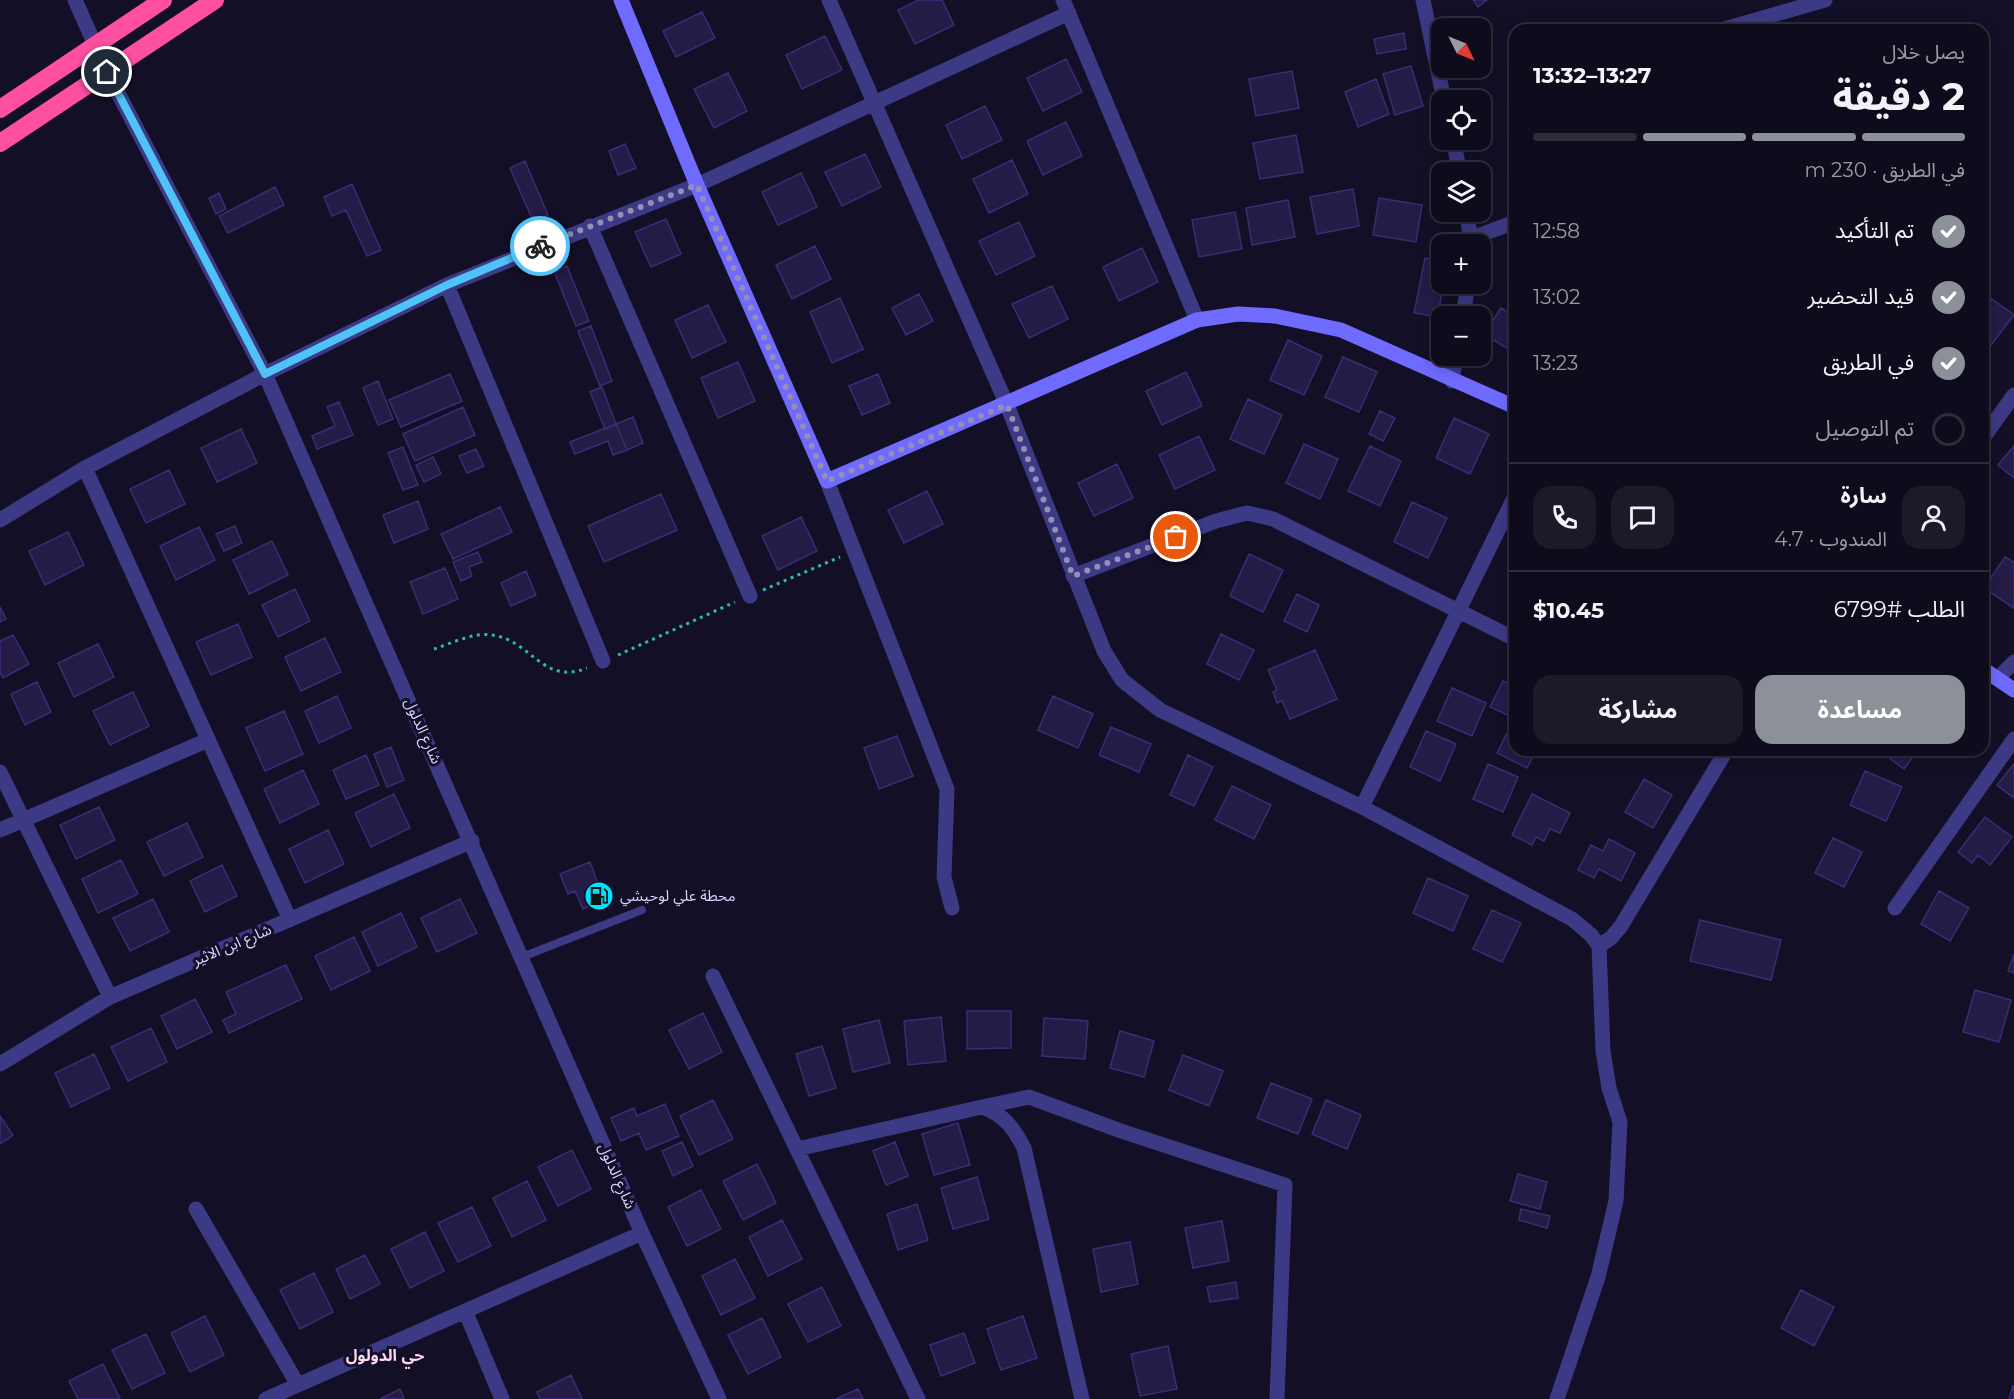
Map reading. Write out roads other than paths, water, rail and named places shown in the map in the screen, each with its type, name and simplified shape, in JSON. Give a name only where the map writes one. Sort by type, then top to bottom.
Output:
[{"type":"highway","points":[[0,109],[163,0]]},
{"type":"highway","points":[[0,144],[215,0]]},
{"type":"street","name":"شارع الدلول","points":[[75,0],[107,72],[265,374],[472,841],[642,1233],[719,1399]]},
{"type":"street","points":[[621,0],[697,185],[827,481],[946,789],[944,877],[952,908]]},
{"type":"street","points":[[829,0],[1007,405],[1104,651],[1122,680],[1161,710],[1362,807],[1572,919],[1591,935],[1599,946],[1603,1051],[1609,1088],[1620,1122],[1616,1201],[1598,1277],[1557,1399]]},
{"type":"street","points":[[1423,0],[1442,90]]},
{"type":"street","points":[[1742,24],[1825,0]]},
{"type":"street","points":[[0,520],[85,468],[265,374],[447,285],[697,185],[873,104],[1066,7],[1197,320]]},
{"type":"street","points":[[1488,234],[1509,225]]},
{"type":"street","points":[[590,226],[750,596]]},
{"type":"street","points":[[447,285],[603,662]]},
{"type":"street","points":[[827,481],[1007,405],[1197,320],[1238,314],[1275,316],[1341,330],[1509,405]]},
{"type":"street","points":[[1452,381],[1454,366]]},
{"type":"street","points":[[1989,429],[2014,394]]},
{"type":"street","points":[[85,468],[290,920]]},
{"type":"street","points":[[1362,807],[1509,508]]},
{"type":"street","points":[[1073,576],[1216,521],[1247,513],[1273,519],[1509,636]]},
{"type":"street","points":[[1998,678],[2014,662]]},
{"type":"street","points":[[1989,673],[2014,690]]},
{"type":"street","points":[[1895,908],[2014,739]]},
{"type":"street","points":[[0,830],[22,818],[208,740]]},
{"type":"street","points":[[1599,946],[1611,938],[1621,926],[1723,756]]},
{"type":"street","points":[[0,772],[110,997]]},
{"type":"street","name":"شارع ابن الاثير","points":[[0,1064],[110,997],[472,841]]},
{"type":"street","points":[[713,976],[918,1399]]},
{"type":"street","points":[[797,1149],[1029,1096],[1121,1131],[1285,1185],[1276,1399]]},
{"type":"street","points":[[982,1107],[996,1111],[1005,1119],[1024,1148],[1082,1399]]},
{"type":"street","points":[[196,1209],[298,1385]]},
{"type":"street","points":[[266,1399],[466,1313],[642,1233]]},
{"type":"street","points":[[466,1313],[502,1399]]},
{"type":"lane","points":[[522,957],[642,910]]},
{"type":"place","name":"محطة علي لوحيشي","points":[[599,896]]},
{"type":"district","name":"حي الدولول","points":[[385,1355]]}]
